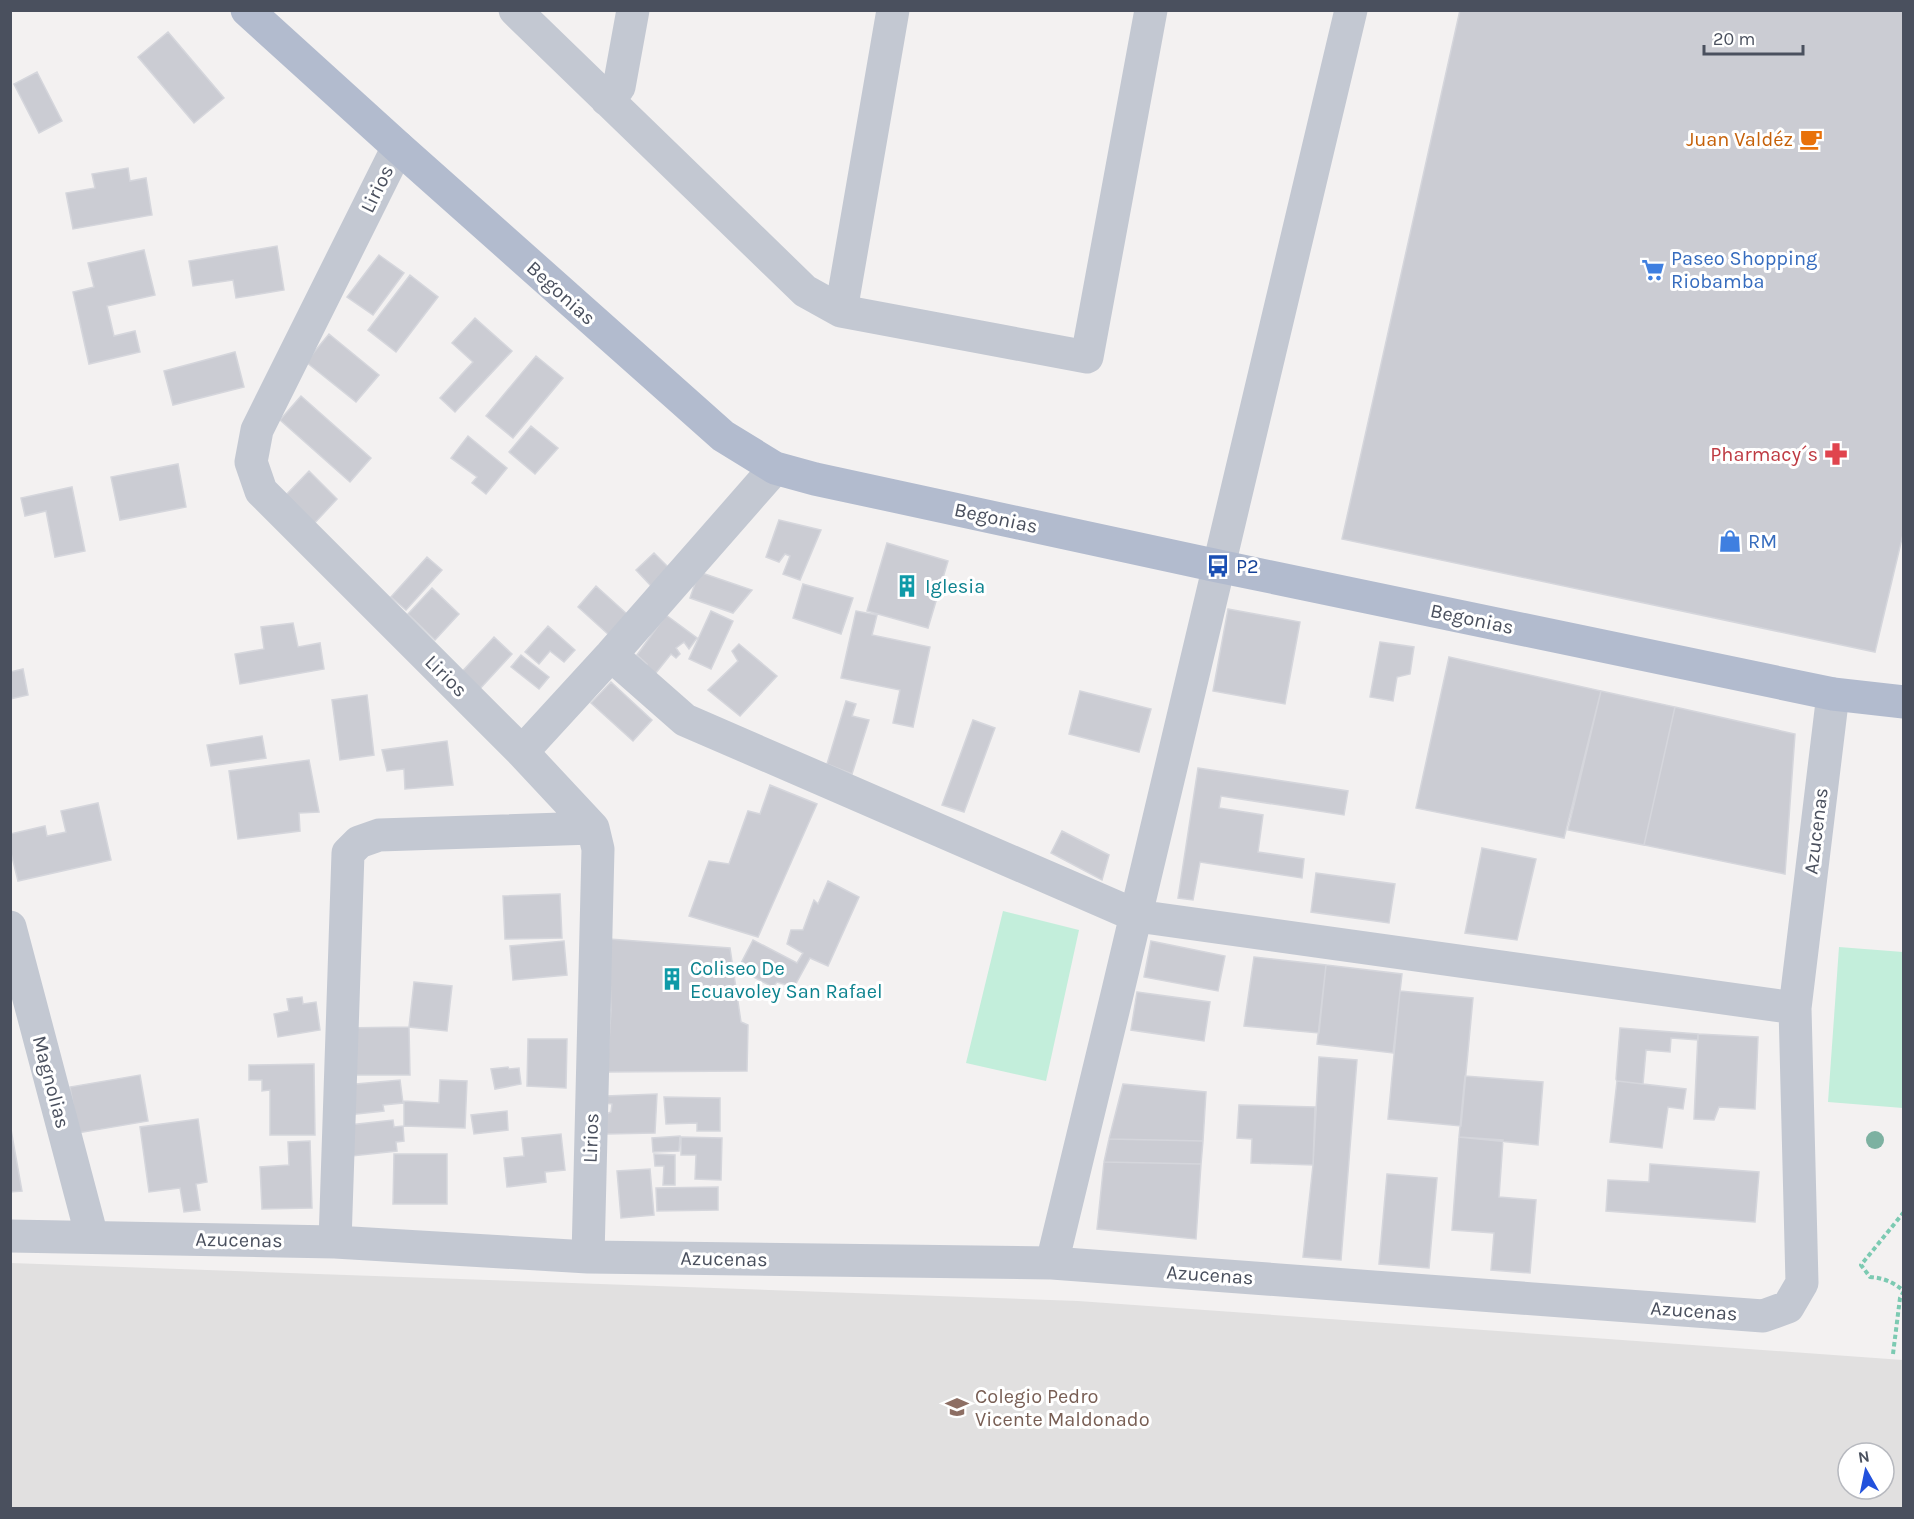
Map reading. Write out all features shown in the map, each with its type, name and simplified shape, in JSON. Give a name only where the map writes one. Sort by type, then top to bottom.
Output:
[{"type":"main road","name":"Begonias","points":[[247,10],[723,436],[775,468],[815,479],[1218,566],[1833,694],[1904,702]]},
{"type":"street","points":[[515,10],[805,291],[840,311],[1087,357],[1151,10]]},
{"type":"street","points":[[607,100],[619,87],[633,10]]},
{"type":"street","points":[[840,311],[893,10]]},
{"type":"street","points":[[1052,1263],[1137,916],[1218,566],[1352,10]]},
{"type":"street","name":"Lirios","points":[[398,147],[257,430],[251,462],[261,491],[522,752],[593,828],[598,849],[588,1257]]},
{"type":"street","points":[[522,752],[611,655],[775,468]]},
{"type":"street","points":[[611,655],[685,720],[1137,916],[1795,1008]]},
{"type":"street","name":"Azucenas","points":[[10,1236],[335,1242],[588,1257],[1052,1263],[1763,1316],[1788,1306],[1802,1283],[1795,1008],[1833,694]]},
{"type":"street","points":[[335,1242],[348,853],[359,842],[379,835],[593,828]]},
{"type":"street","name":"Magnolias","points":[[10,927],[92,1237]]},
{"type":"path","points":[[1893,1354],[1900,1298],[1904,1291],[1882,1278],[1870,1277],[1861,1265],[1904,1212]]},
{"type":"shaded area","name":"Colegio Pedro Vicente Maldonado","points":[[11,1263],[1078,1301],[1903,1360],[1903,1508],[11,1508]]},
{"type":"green space","points":[[1003,911],[1079,930],[1046,1081],[966,1063]]},
{"type":"green space","points":[[1839,947],[1903,952],[1903,1108],[1828,1102]]},
{"type":"building","name":"Paseo Shopping Riobamba","points":[[1460,10],[1904,10],[1904,530],[1875,652],[1342,539]]},
{"type":"building","points":[[168,32],[224,98],[194,123],[138,57]]},
{"type":"building","points":[[37,72],[62,121],[39,133],[14,84]]},
{"type":"building","points":[[128,168],[130,181],[146,178],[152,215],[73,229],[66,193],[95,188],[92,174]]},
{"type":"building","points":[[277,246],[284,290],[236,298],[233,280],[193,286],[189,261]]},
{"type":"building","points":[[144,250],[155,295],[107,306],[114,336],[135,331],[140,352],[89,364],[73,292],[94,287],[88,263]]},
{"type":"building","points":[[379,255],[404,273],[373,315],[347,297]]},
{"type":"building","points":[[410,275],[438,297],[396,352],[368,330]]},
{"type":"building","points":[[475,318],[512,351],[455,412],[440,398],[473,362],[452,343]]},
{"type":"building","points":[[329,334],[379,375],[356,402],[306,362]]},
{"type":"building","points":[[235,352],[244,387],[173,405],[164,371]]},
{"type":"building","points":[[536,356],[563,378],[513,438],[486,416]]},
{"type":"building","points":[[301,396],[371,458],[350,482],[280,420]]},
{"type":"building","points":[[531,426],[558,448],[535,474],[509,452]]},
{"type":"building","points":[[468,436],[507,468],[486,494],[472,483],[477,477],[451,458]]},
{"type":"building","points":[[178,464],[186,507],[120,520],[111,477]]},
{"type":"building","points":[[309,471],[337,499],[310,528],[282,499]]},
{"type":"building","points":[[72,487],[85,551],[55,557],[46,511],[25,516],[21,498]]},
{"type":"building","points":[[779,520],[821,530],[800,580],[783,574],[790,556],[785,554],[779,562],[766,557]]},
{"type":"building","name":"Iglesia","points":[[887,543],[948,561],[928,628],[867,611]]},
{"type":"building","points":[[654,553],[670,569],[651,586],[636,570]]},
{"type":"building","points":[[427,557],[442,570],[406,610],[391,597]]},
{"type":"building","points":[[699,572],[752,590],[733,613],[690,598]]},
{"type":"building","points":[[803,584],[853,598],[841,634],[793,618]]},
{"type":"building","points":[[596,586],[627,614],[609,635],[578,607]]},
{"type":"building","points":[[432,588],[459,614],[435,640],[408,614]]},
{"type":"building","points":[[1228,609],[1300,622],[1285,704],[1213,691]]},
{"type":"building","points":[[711,611],[733,621],[711,669],[689,659]]},
{"type":"building","points":[[856,611],[877,615],[872,635],[930,647],[913,727],[893,723],[900,690],[841,678]]},
{"type":"building","points":[[666,615],[697,638],[689,649],[684,642],[676,648],[680,654],[676,658],[671,654],[655,674],[647,670],[647,664],[637,655]]},
{"type":"building","points":[[293,623],[298,647],[320,643],[324,669],[240,684],[235,654],[264,649],[261,627]]},
{"type":"building","points":[[548,626],[575,650],[564,662],[550,651],[539,664],[525,652]]},
{"type":"building","points":[[494,637],[512,654],[477,692],[458,676]]},
{"type":"building","points":[[1380,642],[1414,647],[1410,674],[1397,677],[1393,701],[1370,697]]},
{"type":"building","points":[[739,644],[777,676],[740,716],[708,690],[738,661],[732,651]]},
{"type":"building","points":[[521,655],[549,677],[539,689],[511,667]]},
{"type":"building","points":[[1449,657],[1601,691],[1564,838],[1416,808]]},
{"type":"building","points":[[23,669],[28,695],[10,699],[10,672]]},
{"type":"building","points":[[611,682],[652,720],[633,741],[591,703]]},
{"type":"building","points":[[1080,691],[1151,709],[1139,752],[1069,734]]},
{"type":"building","points":[[1601,691],[1675,707],[1644,845],[1568,830]]},
{"type":"building","points":[[367,695],[374,755],[340,760],[332,700]]},
{"type":"building","points":[[846,701],[856,704],[852,716],[869,720],[852,774],[827,764]]},
{"type":"building","points":[[1675,707],[1795,734],[1785,874],[1644,845]]},
{"type":"building","points":[[973,720],[995,728],[964,812],[942,805]]},
{"type":"building","points":[[262,736],[266,758],[211,766],[207,745]]},
{"type":"building","points":[[447,741],[453,785],[405,789],[404,769],[387,771],[382,750]]},
{"type":"building","points":[[309,760],[319,812],[299,813],[300,831],[238,839],[229,771]]},
{"type":"building","points":[[1198,768],[1348,791],[1344,815],[1221,796],[1219,808],[1263,815],[1258,852],[1304,859],[1302,878],[1200,862],[1193,900],[1178,898]]},
{"type":"building","points":[[770,785],[817,804],[758,937],[689,916],[709,861],[729,864],[748,811],[760,814]]},
{"type":"building","points":[[98,803],[111,860],[18,881],[10,849],[10,834],[45,826],[47,836],[66,832],[61,811]]},
{"type":"building","points":[[1062,831],[1109,855],[1102,880],[1051,853]]},
{"type":"building","points":[[1482,848],[1536,859],[1517,940],[1465,933]]},
{"type":"building","points":[[1316,873],[1395,884],[1389,923],[1311,912]]},
{"type":"building","points":[[828,881],[859,897],[828,966],[810,958],[794,987],[777,982],[773,987],[738,969],[753,940],[797,963],[803,953],[787,944],[791,930],[803,930],[814,900],[818,904]]},
{"type":"building","points":[[560,894],[562,938],[505,939],[503,896]]},
{"type":"building","name":"Coliseo De Ecuavoley San Rafael","points":[[609,939],[730,948],[741,1022],[748,1025],[747,1071],[607,1072],[611,1010]]},
{"type":"building","points":[[564,941],[567,975],[513,980],[510,946]]},
{"type":"building","points":[[1151,941],[1225,956],[1218,991],[1144,977]]},
{"type":"building","points":[[1254,957],[1326,965],[1319,1033],[1244,1026]]},
{"type":"building","points":[[1326,965],[1402,974],[1393,1053],[1317,1044]]},
{"type":"building","points":[[414,982],[452,986],[447,1031],[409,1027]]},
{"type":"building","points":[[1400,991],[1473,998],[1461,1126],[1388,1119]]},
{"type":"building","points":[[1137,992],[1210,1002],[1204,1041],[1131,1030]]},
{"type":"building","points":[[302,997],[303,1004],[316,1002],[320,1030],[278,1037],[274,1014],[289,1011],[287,999]]},
{"type":"building","points":[[409,1027],[410,1075],[343,1075],[342,1028]]},
{"type":"building","points":[[1620,1028],[1698,1034],[1698,1040],[1671,1038],[1670,1052],[1646,1050],[1643,1084],[1617,1081]]},
{"type":"building","points":[[1698,1034],[1758,1037],[1755,1109],[1719,1107],[1714,1120],[1694,1119]]},
{"type":"building","points":[[528,1039],[567,1039],[566,1088],[527,1086]]},
{"type":"building","points":[[1319,1057],[1357,1060],[1341,1260],[1303,1257],[1313,1165]]},
{"type":"building","points":[[314,1064],[315,1135],[270,1135],[270,1090],[262,1091],[262,1080],[249,1080],[249,1065]]},
{"type":"building","points":[[508,1067],[509,1069],[519,1068],[521,1084],[495,1089],[491,1069]]},
{"type":"building","points":[[140,1075],[148,1121],[78,1133],[70,1087]]},
{"type":"building","points":[[1465,1076],[1543,1082],[1538,1145],[1459,1137]]},
{"type":"building","points":[[400,1080],[403,1103],[383,1105],[384,1111],[348,1115],[345,1085]]},
{"type":"building","points":[[440,1080],[467,1081],[465,1128],[404,1126],[404,1101],[439,1103]]},
{"type":"building","points":[[1617,1081],[1686,1089],[1683,1109],[1668,1107],[1662,1148],[1610,1142]]},
{"type":"building","points":[[1123,1084],[1206,1092],[1203,1141],[1109,1139]]},
{"type":"building","points":[[657,1094],[655,1133],[607,1134],[601,1116],[611,1112],[612,1104],[606,1103],[606,1096]]},
{"type":"building","points":[[664,1097],[720,1098],[720,1131],[697,1131],[697,1123],[666,1124]]},
{"type":"building","points":[[1239,1105],[1315,1107],[1313,1165],[1251,1163],[1252,1139],[1237,1138]]},
{"type":"building","points":[[507,1111],[508,1130],[474,1134],[471,1115]]},
{"type":"building","points":[[198,1119],[207,1182],[196,1184],[200,1210],[184,1212],[180,1188],[149,1192],[140,1127]]},
{"type":"building","points":[[393,1120],[394,1127],[403,1126],[404,1141],[396,1142],[397,1151],[352,1156],[349,1125]]},
{"type":"building","points":[[10,1124],[22,1191],[10,1192]]},
{"type":"building","points":[[561,1134],[565,1170],[545,1172],[546,1182],[507,1187],[504,1158],[524,1156],[522,1138]]},
{"type":"building","points":[[680,1136],[679,1151],[653,1152],[652,1138]]},
{"type":"building","points":[[681,1137],[722,1138],[721,1180],[695,1179],[696,1155],[681,1155]]},
{"type":"building","points":[[1459,1137],[1503,1140],[1499,1197],[1536,1200],[1530,1273],[1491,1270],[1494,1233],[1452,1230]]},
{"type":"building","points":[[1109,1139],[1203,1141],[1201,1164],[1104,1162]]},
{"type":"building","points":[[310,1141],[312,1208],[262,1209],[260,1167],[289,1165],[288,1142]]},
{"type":"building","points":[[394,1154],[447,1154],[447,1204],[393,1204]]},
{"type":"building","points":[[654,1154],[675,1155],[675,1185],[663,1185],[664,1166],[655,1166]]},
{"type":"building","points":[[1104,1162],[1201,1164],[1196,1239],[1097,1229]]},
{"type":"building","points":[[1650,1164],[1759,1172],[1755,1222],[1606,1211],[1608,1180],[1649,1182]]},
{"type":"building","points":[[650,1169],[654,1215],[621,1218],[617,1171]]},
{"type":"building","points":[[1387,1174],[1437,1178],[1429,1268],[1379,1264]]},
{"type":"building","points":[[718,1187],[718,1210],[657,1211],[656,1188]]},
{"type":"place","name":"Juan Valdéz","points":[[1811,139]]},
{"type":"place","name":"Paseo Shopping Riobamba","points":[[1653,270]]},
{"type":"place","name":"Pharmacy´s","points":[[1836,454]]},
{"type":"place","name":"RM","points":[[1730,541]]},
{"type":"place","name":"P2","points":[[1218,566]]},
{"type":"place","name":"Iglesia","points":[[907,586]]},
{"type":"place","name":"Coliseo De Ecuavoley San Rafael","points":[[672,979]]},
{"type":"place","name":"Colegio Pedro Vicente Maldonado","points":[[957,1407]]}]
